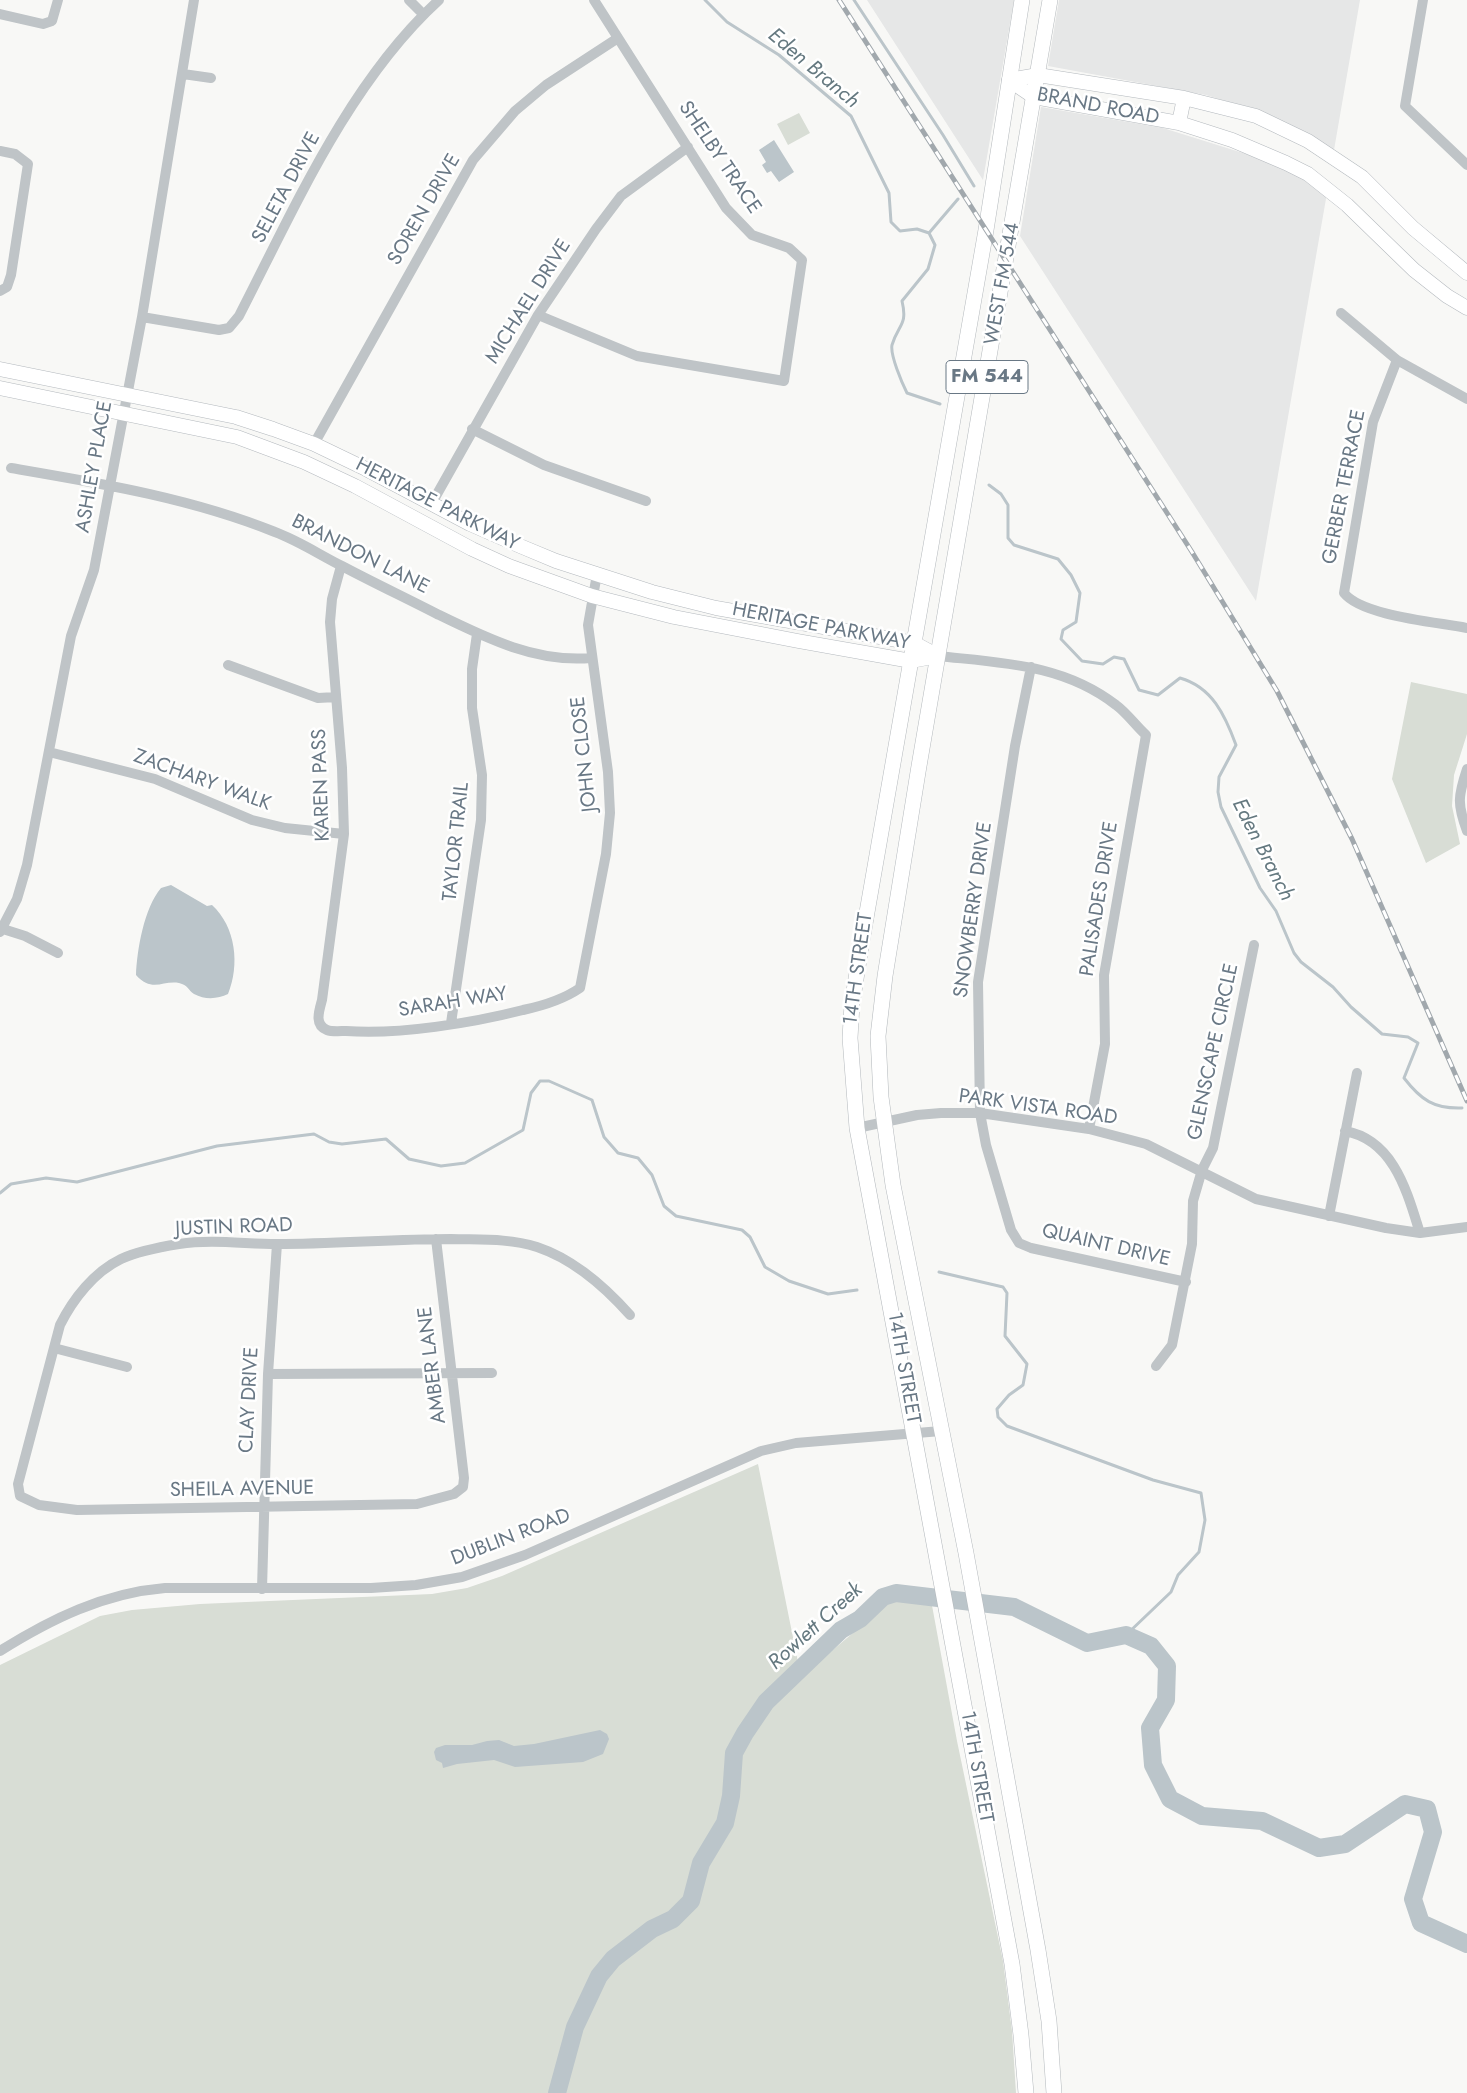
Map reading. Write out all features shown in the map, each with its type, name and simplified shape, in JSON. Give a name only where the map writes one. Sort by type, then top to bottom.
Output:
[{"type":"main road","name":"WEST FM 544","points":[[914,643],[986,230],[1022,0]]},
{"type":"main road","name":"WEST FM 544","points":[[938,656],[1050,0]]},
{"type":"main road","name":"BRAND ROAD","points":[[1009,80],[1038,75],[1184,98],[1256,116],[1308,141],[1362,177],[1412,228],[1467,273]]},
{"type":"main road","name":"BRAND ROAD","points":[[1009,80],[1034,98],[1180,124],[1232,140],[1308,174],[1347,205],[1414,270],[1447,296],[1467,308]]},
{"type":"main road","points":[[1180,124],[1184,98]]},
{"type":"main road","name":"HERITAGE PARKWAY","points":[[0,368],[236,417],[314,444],[470,524],[520,546],[652,592],[716,608],[914,643],[938,656]]},
{"type":"main road","name":"HERITAGE PARKWAY","points":[[0,388],[123,412],[236,437],[304,462],[355,486],[472,549],[547,581],[592,596],[674,617],[911,660],[938,656]]},
{"type":"main road","points":[[714,625],[716,608]]},
{"type":"main road","name":"14TH STREET","points":[[914,643],[852,1004],[850,1038],[858,1128],[1000,1896],[1022,2035],[1026,2093]]},
{"type":"main road","name":"14TH STREET","points":[[938,656],[881,1008],[878,1036],[884,1122],[893,1185],[980,1626],[1028,1892],[1049,2021],[1054,2093]]},
{"type":"street","points":[[0,14],[43,24],[52,21],[58,0]]},
{"type":"street","name":"ASHLEY PLACE","points":[[2,931],[17,899],[27,865],[71,636],[94,570],[142,317],[194,0]]},
{"type":"street","points":[[409,0],[423,14]]},
{"type":"street","name":"SELETA DRIVE","points":[[142,317],[219,330],[230,328],[239,316],[345,117],[374,75],[423,14],[439,0]]},
{"type":"street","name":"SHELBY TRACE","points":[[538,315],[637,356],[784,381],[802,260],[789,248],[763,240],[745,229],[726,208],[594,0]]},
{"type":"street","points":[[1423,0],[1406,106],[1467,165]]},
{"type":"street","name":"SOREN DRIVE","points":[[314,444],[473,160],[515,111],[546,85],[618,38]]},
{"type":"street","points":[[182,74],[210,78]]},
{"type":"street","name":"MICHAEL DRIVE","points":[[432,503],[472,429],[538,315],[621,196],[688,147]]},
{"type":"street","points":[[0,151],[15,154],[28,164],[11,275],[7,287],[0,291]]},
{"type":"street","points":[[1341,313],[1397,360],[1467,399]]},
{"type":"street","name":"GERBER TERRACE","points":[[1397,360],[1373,422],[1344,593],[1350,601],[1386,614],[1467,628]]},
{"type":"street","points":[[472,429],[551,468],[646,501]]},
{"type":"street","name":"BRANDON LANE","points":[[11,468],[109,485],[225,514],[275,532],[477,634],[536,656],[560,660],[591,658]]},
{"type":"street","name":"KAREN PASS","points":[[327,1030],[319,1022],[317,1016],[322,1000],[344,834],[344,786],[330,622],[332,599],[341,566]]},
{"type":"street","name":"JOHN CLOSE","points":[[580,988],[606,854],[610,813],[608,772],[588,625],[597,574]]},
{"type":"street","name":"TAYLOR TRAIL","points":[[451,1023],[481,820],[482,775],[472,708],[472,669],[477,634]]},
{"type":"street","points":[[938,656],[1031,667]]},
{"type":"street","points":[[228,665],[318,698],[336,697]]},
{"type":"street","name":"PALISADES DRIVE","points":[[1031,667],[1068,676],[1116,705],[1146,735],[1104,976],[1105,1044],[1089,1129]]},
{"type":"street","name":"SNOWBERRY DRIVE","points":[[1019,1242],[1011,1230],[986,1145],[980,1113],[978,982],[1015,746],[1031,667]]},
{"type":"street","name":"ZACHARY WALK","points":[[49,752],[155,779],[252,820],[285,828],[344,834]]},
{"type":"street","points":[[1467,769],[1459,793],[1458,803],[1467,831]]},
{"type":"street","points":[[2,931],[25,936],[58,953]]},
{"type":"street","name":"GLENSCAPE CIRCLE","points":[[1156,1366],[1172,1345],[1192,1244],[1193,1201],[1202,1170],[1213,1148],[1254,945]]},
{"type":"street","name":"SARAH WAY","points":[[327,1030],[364,1033],[451,1023],[524,1010],[571,994],[580,988]]},
{"type":"street","points":[[1329,1216],[1357,1073]]},
{"type":"street","name":"PARK VISTA ROAD","points":[[858,1128],[925,1114],[980,1113],[1089,1129],[1146,1144],[1202,1170],[1256,1199],[1329,1216],[1420,1233],[1467,1227]]},
{"type":"street","points":[[1345,1131],[1362,1135],[1397,1168],[1420,1233]]},
{"type":"street","name":"JUSTIN ROAD","points":[[20,1496],[18,1484],[60,1325],[69,1307],[98,1275],[121,1260],[181,1244],[229,1242],[277,1244],[436,1239],[506,1240],[538,1247],[561,1257],[608,1291],[630,1315]]},
{"type":"street","name":"AMBER LANE","points":[[436,1239],[463,1487]]},
{"type":"street","name":"QUAINT DRIVE","points":[[1019,1242],[1031,1248],[1186,1282]]},
{"type":"street","name":"CLAY DRIVE","points":[[262,1589],[262,1507],[268,1374],[277,1244]]},
{"type":"street","points":[[54,1348],[127,1366]]},
{"type":"street","points":[[268,1374],[492,1373]]},
{"type":"street","name":"DUBLIN ROAD","points":[[0,1651],[66,1614],[111,1596],[165,1588],[386,1587],[447,1581],[490,1568],[526,1554],[761,1451],[796,1443],[941,1431]]},
{"type":"street","name":"SHEILA AVENUE","points":[[20,1496],[39,1505],[77,1510],[417,1504],[454,1494],[463,1487]]},
{"type":"shaded area","points":[[867,0],[1014,0],[983,180]]},
{"type":"shaded area","points":[[1059,0],[1360,0],[1334,150],[1270,115],[1206,95],[1048,66]]},
{"type":"shaded area","points":[[1041,107],[1163,128],[1275,163],[1327,193],[1256,601],[1020,236]]},
{"type":"shaded area","points":[[799,113],[810,133],[788,145],[777,124]]},
{"type":"shaded area","points":[[774,140],[794,172],[779,182],[771,171],[767,173],[762,165],[766,162],[759,150]]},
{"type":"shaded area","points":[[1411,682],[1467,694],[1467,734],[1454,775],[1452,806],[1460,844],[1426,863],[1392,779]]},
{"type":"shaded area","points":[[171,885],[207,906],[212,905],[226,924],[231,935],[235,959],[232,983],[228,994],[216,998],[207,998],[194,994],[186,986],[179,983],[152,985],[136,975],[142,930],[150,907],[161,888]]},
{"type":"shaded area","points":[[758,1464],[801,1677],[893,1599],[931,1600],[957,1741],[1003,1961],[1012,2031],[1016,2093],[0,2093],[0,1665],[100,1616],[132,1610],[200,1604],[432,1594],[467,1588],[502,1576]]},
{"type":"shaded area","points":[[600,1730],[607,1734],[609,1739],[603,1754],[583,1762],[515,1767],[494,1760],[457,1764],[443,1768],[442,1763],[436,1760],[434,1752],[436,1748],[445,1745],[472,1745],[499,1740],[514,1746],[534,1744]]},
{"type":"waterway","name":"Eden Branch","points":[[705,0],[727,22],[779,55],[851,116],[889,193],[891,222],[900,231],[917,229],[929,233],[935,245],[928,269],[902,301],[904,309],[903,320],[894,338],[892,350],[897,369],[907,393],[940,404]]},
{"type":"waterway","points":[[854,0],[943,135],[974,186]]},
{"type":"waterway","points":[[929,233],[958,199]]},
{"type":"waterway","name":"Eden Branch","points":[[989,485],[1001,494],[1008,505],[1008,538],[1014,545],[1058,559],[1071,575],[1080,593],[1076,622],[1063,630],[1061,639],[1082,661],[1103,664],[1114,657],[1124,659],[1139,690],[1158,695],[1180,678],[1201,688],[1216,704],[1227,723],[1236,745],[1219,777],[1218,792],[1221,807],[1260,888],[1276,911],[1294,953],[1301,962],[1333,987],[1351,1007],[1382,1034],[1408,1037],[1418,1043],[1404,1078],[1416,1092],[1436,1105],[1462,1108]]},
{"type":"waterway","points":[[0,1193],[11,1184],[46,1178],[77,1182],[217,1146],[314,1134],[329,1142],[342,1144],[386,1139],[409,1159],[441,1166],[465,1163],[523,1130],[531,1093],[540,1081],[549,1081],[592,1100],[604,1137],[618,1153],[638,1158],[652,1175],[664,1206],[676,1216],[742,1230],[750,1237],[765,1267],[789,1281],[828,1294],[857,1290]]},
{"type":"waterway","points":[[939,1272],[1003,1287],[1007,1293],[1005,1336],[1027,1364],[1023,1385],[1009,1395],[997,1409],[998,1417],[1007,1426],[1153,1480],[1201,1493],[1205,1520],[1199,1552],[1178,1575],[1171,1592],[1126,1635]]},
{"type":"waterway","name":"Rowlett Creek","points":[[557,2093],[575,2027],[599,1976],[613,1959],[652,1929],[673,1919],[691,1901],[701,1863],[725,1823],[731,1796],[734,1753],[766,1702],[841,1630],[860,1619],[883,1597],[896,1593],[1014,1607],[1087,1643],[1126,1635],[1151,1646],[1167,1666],[1166,1700],[1150,1728],[1153,1765],[1170,1799],[1202,1816],[1262,1821],[1319,1848],[1345,1844],[1405,1804],[1427,1809],[1433,1832],[1413,1899],[1421,1923],[1467,1944]]},
{"type":"railway","points":[[839,0],[1192,552],[1277,691],[1352,839],[1467,1101]]}]
